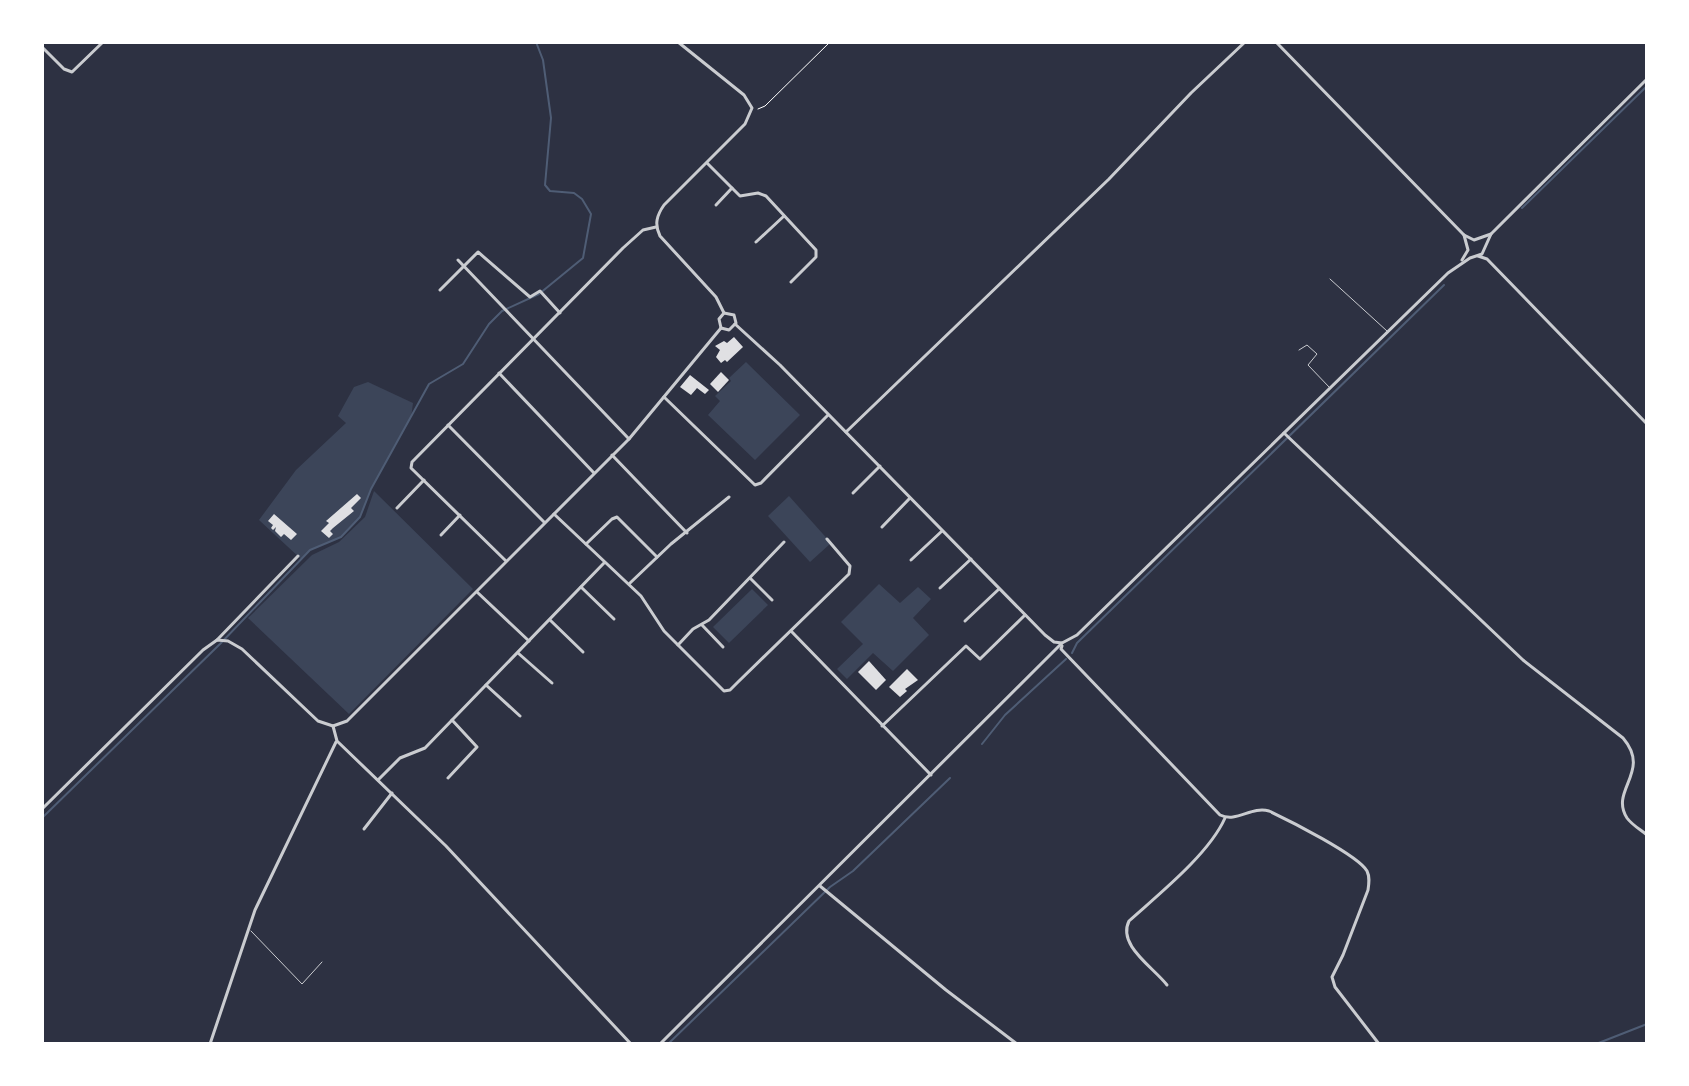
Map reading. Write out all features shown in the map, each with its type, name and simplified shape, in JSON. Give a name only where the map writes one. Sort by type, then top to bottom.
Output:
[{"type":"street","points":[[42,47],[64,69],[72,72],[103,42]]},
{"type":"street","points":[[678,42],[744,95],[752,110],[745,124],[664,205],[658,213],[656,227],[665,242],[716,297],[724,313]]},
{"type":"street","points":[[846,432],[1098,190],[1245,42]]},
{"type":"street","points":[[1276,42],[1464,235],[1485,248],[1487,259]]},
{"type":"street","points":[[660,1044],[822,887],[1062,643],[1077,635],[1287,436],[1330,388],[1460,264],[1485,248],[1491,234],[1647,79]]},
{"type":"street","points":[[707,163],[743,197],[761,193],[816,250],[816,257],[791,282]]},
{"type":"street","points":[[716,205],[732,188]]},
{"type":"street","points":[[756,242],[784,216]]},
{"type":"street","points":[[507,561],[411,468],[412,462],[638,234],[656,227]]},
{"type":"street","points":[[1460,264],[1476,240],[1491,234]]},
{"type":"street","points":[[1464,235],[1468,249],[1476,256],[1487,259],[1647,424]]},
{"type":"street","points":[[440,290],[478,252],[530,297],[541,293],[560,313]]},
{"type":"street","points":[[458,260],[629,439]]},
{"type":"street","points":[[724,313],[734,315],[735,324],[762,347],[1049,639],[1062,643]]},
{"type":"street","points":[[721,328],[719,319],[724,313]]},
{"type":"street","points":[[721,328],[729,330],[735,324]]},
{"type":"street","points":[[219,640],[242,649],[318,721],[333,726],[343,724],[629,439],[721,328]]},
{"type":"street","points":[[499,373],[594,473]]},
{"type":"street","points":[[664,397],[755,485],[761,483],[829,415]]},
{"type":"street","points":[[448,425],[545,523]]},
{"type":"street","points":[[1287,436],[1512,650],[1623,738],[1633,750],[1635,761],[1625,790],[1624,809],[1626,817],[1647,835]]},
{"type":"street","points":[[612,455],[687,533]]},
{"type":"street","points":[[853,493],[880,466]]},
{"type":"street","points":[[397,508],[424,480]]},
{"type":"street","points":[[629,584],[729,497]]},
{"type":"street","points":[[882,527],[910,498]]},
{"type":"street","points":[[554,514],[643,598],[660,625],[724,691],[730,690],[851,570],[848,562],[827,539]]},
{"type":"street","points":[[441,535],[460,515]]},
{"type":"street","points":[[586,544],[617,517],[657,557]]},
{"type":"street","points":[[911,560],[942,531]]},
{"type":"street","points":[[678,645],[784,542]]},
{"type":"street","points":[[42,809],[203,650],[219,640],[298,556]]},
{"type":"street","points":[[940,588],[971,559]]},
{"type":"street","points":[[378,780],[400,758],[422,751],[605,562]]},
{"type":"street","points":[[750,578],[772,600]]},
{"type":"street","points":[[581,587],[614,619]]},
{"type":"street","points":[[965,621],[999,589]]},
{"type":"street","points":[[477,592],[529,641]]},
{"type":"street","points":[[882,726],[966,646],[980,659],[1025,615]]},
{"type":"street","points":[[550,620],[583,652]]},
{"type":"street","points":[[702,625],[723,647]]},
{"type":"street","points":[[791,631],[931,775]]},
{"type":"street","points":[[1062,643],[1061,649],[1225,818]]},
{"type":"street","points":[[518,653],[552,683]]},
{"type":"street","points":[[486,685],[520,716]]},
{"type":"street","points":[[448,778],[477,747],[452,720]]},
{"type":"street","points":[[333,726],[337,741],[446,846],[631,1044]]},
{"type":"street","points":[[210,1044],[261,897],[337,741]]},
{"type":"street","points":[[364,829],[392,793]]},
{"type":"street","points":[[1225,818],[1259,809],[1269,811],[1345,853],[1366,869],[1368,890],[1332,977],[1335,987],[1379,1044]]},
{"type":"street","points":[[1167,985],[1128,943],[1125,930],[1129,921],[1219,831],[1225,818]]},
{"type":"street","points":[[822,887],[946,990],[1017,1044]]},
{"type":"lane","points":[[1330,279],[1388,332]]},
{"type":"lane","points":[[1299,350],[1307,345],[1317,354],[1308,365],[1330,388]]},
{"type":"lane","points":[[249,929],[302,984],[322,962]]},
{"type":"path","points":[[752,110],[765,106],[830,42]]},
{"type":"shaded area","points":[[746,362],[800,415],[755,460],[708,415],[720,401],[715,396]]},
{"type":"shaded area","points":[[368,382],[413,403],[411,418],[371,489],[360,517],[341,537],[310,550],[301,559],[259,520],[296,470],[346,423],[338,416],[354,387]]},
{"type":"shaded area","points":[[374,491],[473,589],[349,714],[248,618],[312,555],[339,542],[365,517]]},
{"type":"shaded area","points":[[789,496],[831,543],[810,562],[768,516]]},
{"type":"shaded area","points":[[879,584],[900,603],[918,587],[931,599],[913,618],[929,635],[893,671],[873,653],[847,679],[837,669],[863,644],[841,622]]},
{"type":"shaded area","points":[[752,589],[768,605],[729,643],[713,627]]},
{"type":"building","points":[[734,337],[743,347],[727,362],[721,363],[716,357],[720,350],[715,346],[724,341],[727,343]]},
{"type":"building","points":[[721,372],[729,380],[718,392],[710,384]]},
{"type":"building","points":[[690,375],[709,390],[705,394],[697,388],[691,395],[680,387]]},
{"type":"building","points":[[357,494],[361,498],[351,508],[354,511],[330,531],[333,534],[329,538],[321,531],[329,523],[326,521]]},
{"type":"building","points":[[274,514],[297,534],[291,540],[284,534],[281,537],[275,531],[276,527],[271,528],[273,525],[268,521]]},
{"type":"building","points":[[869,661],[886,680],[876,690],[858,672]]},
{"type":"building","points":[[907,669],[918,680],[900,697],[889,687]]},
{"type":"waterway","points":[[42,818],[220,644],[310,550],[341,537],[360,517],[371,489],[429,384],[463,364],[489,324],[502,311],[539,294],[583,258],[591,214],[582,199],[574,193],[550,191],[545,185],[551,118],[543,60],[536,42]]},
{"type":"waterway","points":[[1522,208],[1647,86]]},
{"type":"waterway","points":[[1072,653],[1077,643],[1444,285]]},
{"type":"waterway","points":[[982,744],[1005,715],[1066,659]]},
{"type":"waterway","points":[[668,1044],[830,887],[853,871],[950,778]]},
{"type":"waterway","points":[[1596,1044],[1647,1024]]}]
